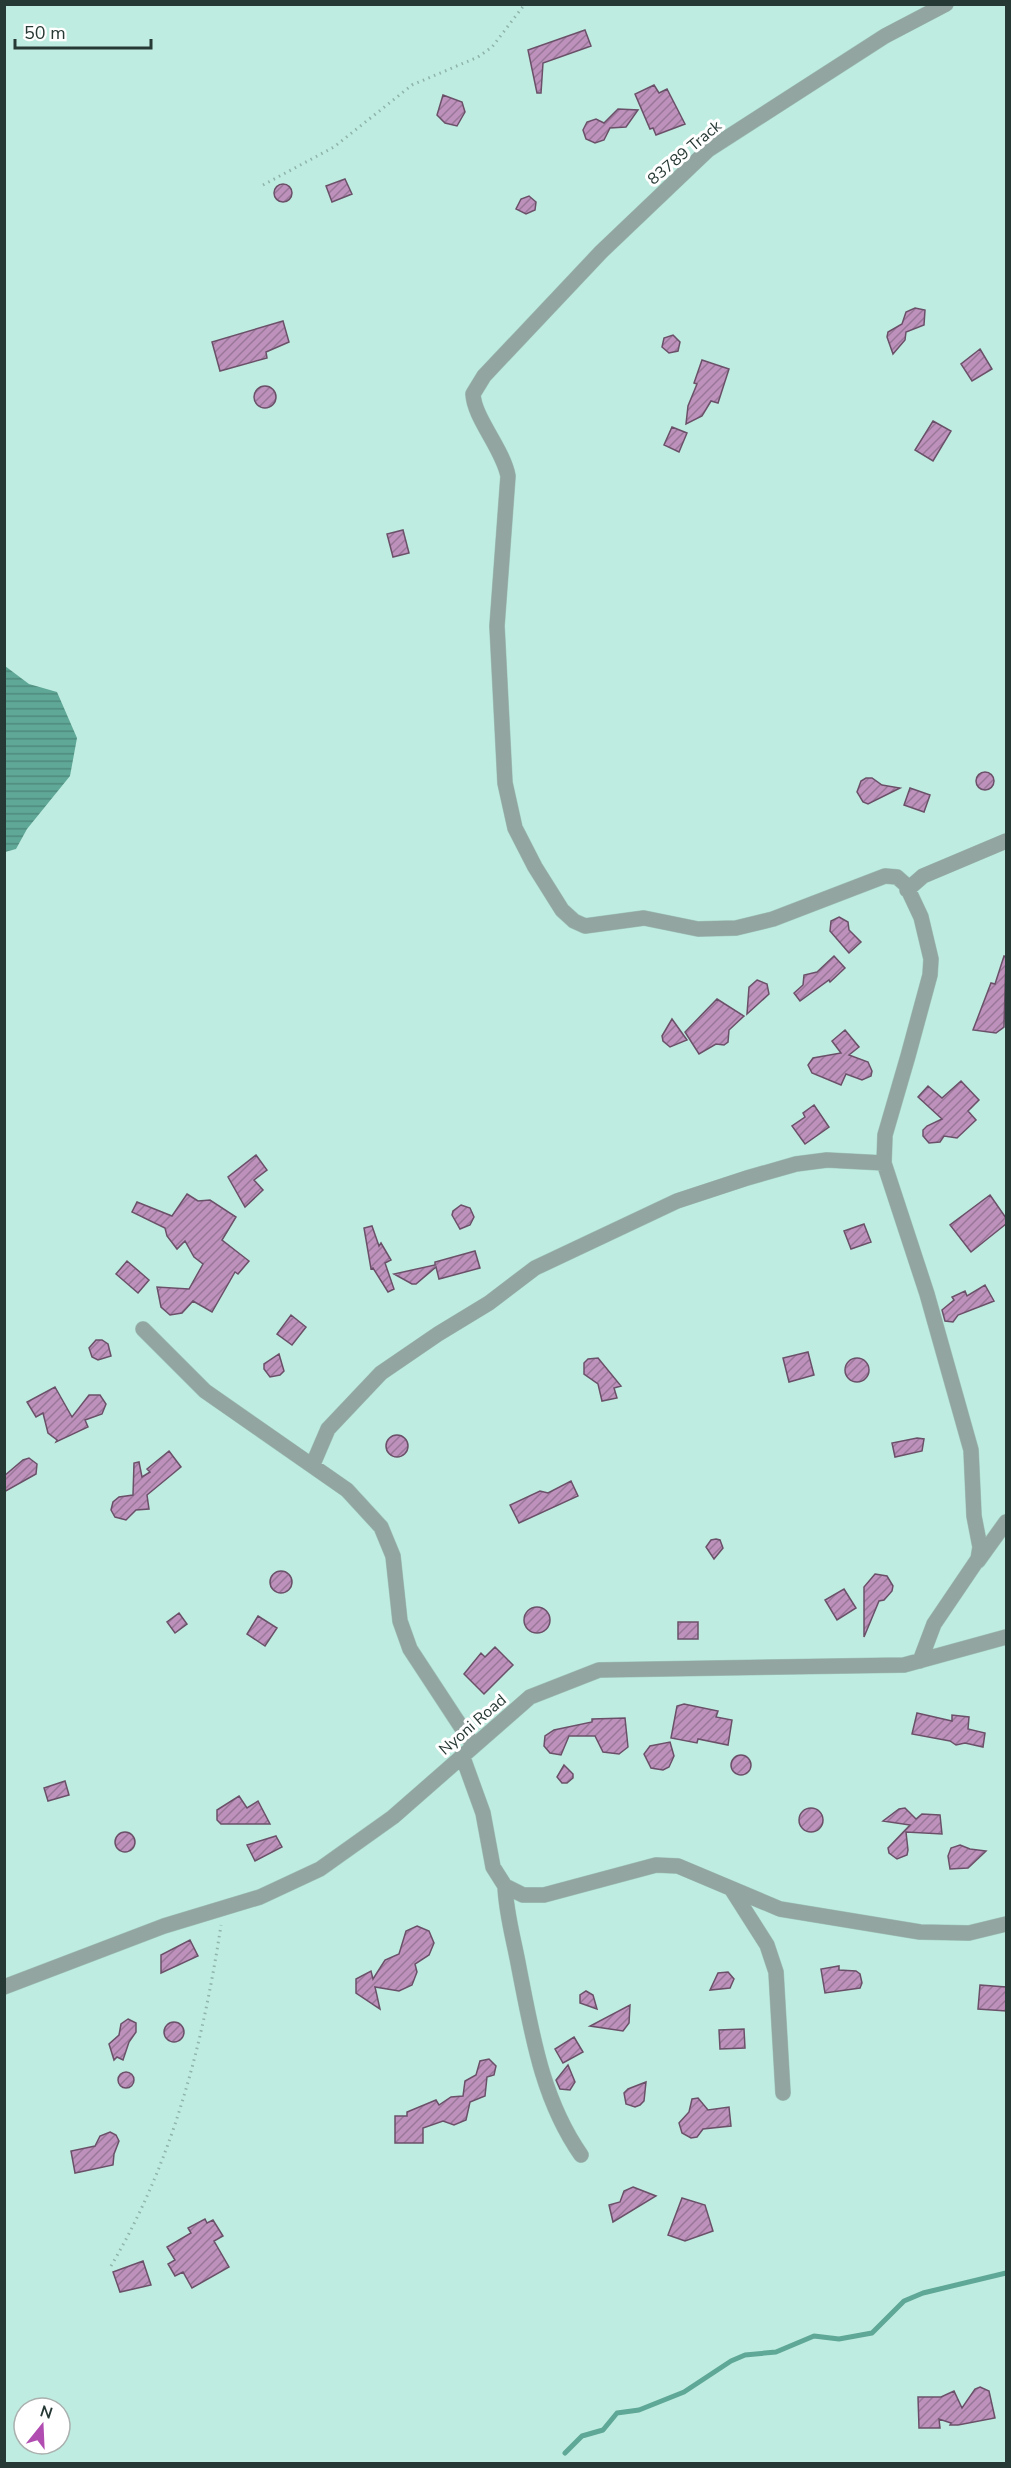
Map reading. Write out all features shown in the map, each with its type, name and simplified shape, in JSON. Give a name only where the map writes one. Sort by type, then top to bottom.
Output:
[{"type":"street","name":"83789 Track","points":[[907,890],[906,885],[897,877],[885,876],[773,919],[719,930],[698,929],[644,918],[585,926],[574,921],[562,910],[535,867],[515,828],[505,783],[497,626],[508,491],[505,462],[473,400],[475,388],[484,376],[601,252],[708,150],[885,36],[946,4]]},
{"type":"street","points":[[920,1661],[934,1624],[978,1559],[980,1548],[974,1516],[971,1450],[927,1294],[884,1163],[885,1135],[930,975],[931,959],[921,917],[907,890],[923,876],[1006,840]]},
{"type":"street","points":[[313,1464],[328,1429],[381,1373],[489,1303],[535,1268],[677,1201],[747,1178],[796,1164],[826,1160],[884,1163]]},
{"type":"street","points":[[143,1329],[205,1391],[313,1464],[347,1490],[381,1527],[393,1556],[400,1621],[410,1649],[467,1750],[483,1813],[493,1867],[505,1886],[506,1911],[547,2092],[564,2130],[581,2156]]},
{"type":"street","points":[[963,1581],[1006,1522]]},
{"type":"street","name":"Nyoni Road","points":[[4,1987],[165,1926],[260,1897],[320,1869],[393,1817],[467,1750],[531,1697],[599,1670],[864,1667],[920,1661],[1006,1637]]},
{"type":"street","points":[[505,1886],[524,1895],[544,1895],[656,1865],[687,1868],[732,1890],[780,1909],[920,1932],[969,1933],[1006,1924]]},
{"type":"street","points":[[732,1890],[767,1945],[776,1972],[783,2094]]},
{"type":"path","points":[[263,185],[333,147],[412,85],[478,57],[492,47],[525,4]]},
{"type":"path","points":[[111,2266],[147,2199],[192,2073],[210,1994],[224,1908]]},
{"type":"shaded area","points":[[5,666],[29,684],[57,692],[77,738],[70,776],[27,829],[16,849],[5,852]]},
{"type":"building","points":[[585,30],[591,46],[543,63],[541,93],[537,93],[528,50]]},
{"type":"building","points":[[654,85],[659,93],[667,89],[685,124],[656,135],[653,128],[650,129],[635,94]]},
{"type":"building","points":[[443,95],[462,102],[465,112],[457,126],[445,123],[437,115]]},
{"type":"building","points":[[618,109],[638,110],[626,127],[610,128],[604,140],[595,143],[586,139],[583,130],[587,122],[596,119],[604,123]]},
{"type":"building","points":[[345,179],[352,194],[332,202],[326,186]]},
{"type":"building","points":[[283,184],[289,187],[292,193],[289,199],[283,202],[277,199],[274,193],[277,187]]},
{"type":"building","points":[[529,196],[536,202],[535,210],[526,214],[516,209],[521,199]]},
{"type":"building","points":[[915,308],[925,310],[924,325],[906,332],[905,340],[893,354],[887,337],[888,332],[902,324],[906,312]]},
{"type":"building","points":[[283,321],[289,342],[266,352],[267,358],[220,371],[212,342]]},
{"type":"building","points":[[673,335],[680,342],[678,351],[669,353],[662,347],[664,338]]},
{"type":"building","points":[[980,349],[992,369],[972,381],[961,364]]},
{"type":"building","points":[[702,360],[729,369],[718,403],[711,401],[702,416],[686,424],[688,406],[697,384],[694,383]]},
{"type":"building","points":[[265,386],[273,389],[276,397],[273,405],[265,408],[257,405],[254,397],[257,389]]},
{"type":"building","points":[[933,421],[951,431],[933,461],[915,450]]},
{"type":"building","points":[[672,427],[687,433],[679,452],[664,445]]},
{"type":"building","points":[[403,530],[409,553],[393,557],[387,534]]},
{"type":"building","points":[[985,772],[991,775],[994,781],[991,787],[985,790],[979,787],[976,781],[979,775]]},
{"type":"building","points":[[872,778],[882,785],[900,788],[868,804],[863,802],[857,792],[861,781]]},
{"type":"building","points":[[910,788],[930,795],[924,812],[904,805]]},
{"type":"building","points":[[839,917],[848,922],[849,930],[861,942],[849,953],[830,931],[831,921]]},
{"type":"building","points":[[834,956],[845,968],[830,982],[829,980],[800,1001],[794,993],[803,985],[804,975],[817,972]]},
{"type":"building","points":[[1004,956],[1006,957],[1004,1027],[996,1033],[973,1030],[991,983],[995,984]]},
{"type":"building","points":[[757,980],[767,984],[769,994],[747,1014],[749,987]]},
{"type":"building","points":[[717,999],[744,1016],[729,1030],[728,1042],[724,1045],[716,1044],[699,1054],[685,1032]]},
{"type":"building","points":[[672,1019],[687,1040],[670,1047],[663,1041],[662,1036]]},
{"type":"building","points":[[845,1030],[859,1047],[849,1055],[868,1062],[872,1071],[871,1076],[862,1080],[846,1074],[841,1085],[812,1073],[808,1065],[813,1058],[841,1053],[832,1041]]},
{"type":"building","points":[[961,1081],[979,1100],[968,1111],[976,1120],[957,1138],[944,1136],[940,1142],[929,1143],[923,1136],[923,1130],[942,1119],[918,1097],[928,1086],[942,1098]]},
{"type":"building","points":[[814,1105],[829,1127],[805,1144],[792,1126],[805,1117],[803,1113]]},
{"type":"building","points":[[256,1155],[267,1170],[254,1180],[263,1190],[245,1207],[228,1177]]},
{"type":"building","points":[[187,1194],[198,1201],[210,1200],[236,1217],[222,1240],[249,1261],[238,1274],[235,1272],[212,1312],[193,1301],[182,1313],[170,1315],[161,1307],[157,1287],[189,1289],[203,1264],[194,1257],[185,1241],[177,1249],[167,1236],[165,1228],[132,1212],[137,1202],[172,1216]]},
{"type":"building","points":[[990,1195],[1006,1218],[1006,1224],[971,1252],[950,1225]]},
{"type":"building","points":[[461,1205],[470,1208],[474,1217],[470,1225],[460,1229],[452,1215],[453,1211]]},
{"type":"building","points":[[864,1224],[871,1242],[851,1249],[844,1231]]},
{"type":"building","points":[[372,1226],[379,1246],[381,1243],[391,1260],[385,1263],[394,1289],[388,1292],[373,1268],[371,1269],[364,1228]]},
{"type":"building","points":[[475,1251],[480,1268],[439,1279],[436,1267],[416,1284],[394,1274],[435,1265],[435,1262]]},
{"type":"building","points":[[127,1261],[149,1280],[138,1293],[116,1274]]},
{"type":"building","points":[[985,1285],[994,1301],[958,1315],[953,1322],[945,1321],[942,1310],[954,1300],[952,1297],[965,1291],[967,1296]]},
{"type":"building","points":[[291,1315],[306,1327],[292,1345],[277,1334]]},
{"type":"building","points":[[96,1340],[102,1340],[108,1344],[111,1356],[98,1360],[92,1357],[89,1348]]},
{"type":"building","points":[[808,1352],[814,1375],[789,1382],[783,1358]]},
{"type":"building","points":[[279,1354],[284,1371],[280,1375],[270,1377],[264,1369],[264,1364]]},
{"type":"building","points":[[598,1358],[621,1386],[614,1388],[617,1398],[602,1401],[598,1384],[584,1374],[584,1363],[588,1359]]},
{"type":"building","points":[[857,1358],[866,1361],[869,1370],[866,1379],[857,1382],[848,1379],[845,1370],[848,1361]]},
{"type":"building","points":[[55,1387],[72,1417],[89,1395],[100,1395],[106,1404],[102,1414],[85,1420],[88,1427],[56,1442],[57,1440],[48,1433],[43,1413],[36,1417],[27,1402]]},
{"type":"building","points":[[397,1435],[407,1442],[408,1446],[401,1456],[397,1457],[387,1450],[386,1446],[393,1436]]},
{"type":"building","points":[[917,1438],[924,1439],[922,1451],[895,1457],[892,1443]]},
{"type":"building","points":[[169,1451],[181,1467],[147,1495],[149,1509],[136,1510],[126,1520],[115,1517],[111,1510],[113,1502],[119,1497],[133,1495],[134,1463],[139,1462],[142,1477],[150,1472],[147,1469]]},
{"type":"building","points":[[29,1458],[37,1464],[36,1474],[4,1492],[4,1476],[23,1460]]},
{"type":"building","points":[[571,1481],[578,1496],[519,1523],[510,1505],[540,1491],[548,1493]]},
{"type":"building","points":[[711,1540],[720,1540],[723,1548],[714,1559],[706,1547]]},
{"type":"building","points":[[277,1571],[285,1571],[292,1578],[292,1586],[285,1593],[277,1593],[270,1586],[270,1578]]},
{"type":"building","points":[[875,1574],[887,1576],[893,1586],[892,1591],[884,1600],[879,1601],[864,1637],[864,1587]]},
{"type":"building","points":[[844,1589],[856,1608],[837,1620],[825,1600]]},
{"type":"building","points":[[537,1607],[546,1611],[550,1620],[546,1629],[537,1633],[528,1629],[524,1620],[528,1611]]},
{"type":"building","points":[[179,1613],[187,1624],[175,1633],[167,1622]]},
{"type":"building","points":[[258,1616],[277,1628],[265,1646],[247,1634]]},
{"type":"building","points":[[678,1622],[698,1622],[698,1639],[678,1639]]},
{"type":"building","points":[[495,1647],[513,1665],[484,1694],[464,1674],[481,1653],[485,1657]]},
{"type":"building","points":[[684,1704],[718,1711],[716,1717],[732,1720],[728,1745],[698,1739],[697,1743],[671,1738],[677,1706]]},
{"type":"building","points":[[917,1713],[952,1721],[952,1715],[969,1717],[968,1729],[985,1733],[983,1747],[965,1743],[956,1745],[950,1741],[912,1734]]},
{"type":"building","points":[[625,1718],[628,1747],[619,1754],[603,1752],[595,1736],[569,1736],[561,1755],[550,1753],[544,1746],[545,1736],[554,1730],[592,1722],[592,1719]]},
{"type":"building","points":[[670,1742],[674,1756],[669,1767],[663,1770],[651,1768],[644,1754],[650,1746]]},
{"type":"building","points":[[737,1755],[745,1755],[751,1761],[751,1769],[745,1775],[737,1775],[731,1769],[731,1761]]},
{"type":"building","points":[[564,1765],[573,1774],[573,1778],[567,1783],[562,1783],[557,1777]]},
{"type":"building","points":[[65,1781],[69,1795],[48,1801],[44,1788]]},
{"type":"building","points":[[239,1796],[247,1808],[258,1801],[270,1824],[221,1824],[217,1820],[217,1810]]},
{"type":"building","points":[[811,1808],[820,1811],[823,1820],[820,1829],[811,1832],[802,1829],[799,1820],[802,1811]]},
{"type":"building","points":[[905,1808],[916,1819],[922,1814],[940,1815],[942,1834],[906,1832],[907,1855],[897,1859],[889,1853],[888,1848],[910,1825],[883,1821],[899,1809]]},
{"type":"building","points":[[121,1832],[129,1832],[135,1838],[135,1846],[129,1852],[121,1852],[115,1846],[115,1838]]},
{"type":"building","points":[[276,1836],[282,1847],[255,1861],[247,1845]]},
{"type":"building","points":[[960,1845],[986,1851],[968,1868],[950,1869],[948,1856],[951,1848]]},
{"type":"building","points":[[417,1926],[429,1931],[434,1943],[429,1955],[415,1964],[417,1972],[412,1985],[399,1991],[375,1987],[380,2009],[356,1993],[356,1979],[371,1971],[373,1979],[385,1960],[399,1954],[406,1931]]},
{"type":"building","points":[[190,1940],[198,1956],[161,1973],[161,1955]]},
{"type":"building","points":[[839,1966],[839,1970],[856,1971],[860,1974],[862,1983],[860,1988],[825,1993],[821,1969]]},
{"type":"building","points":[[728,1972],[734,1979],[730,1988],[710,1990],[718,1973]]},
{"type":"building","points":[[980,1985],[1006,1987],[1006,2011],[978,2009]]},
{"type":"building","points":[[586,1991],[593,1995],[597,2009],[580,2003],[580,1995]]},
{"type":"building","points":[[630,2005],[629,2023],[623,2031],[590,2026]]},
{"type":"building","points":[[128,2019],[136,2023],[136,2032],[129,2042],[123,2060],[117,2057],[114,2060],[109,2044],[119,2035],[121,2024]]},
{"type":"building","points":[[174,2022],[181,2025],[184,2032],[181,2039],[174,2042],[167,2039],[164,2032],[167,2025]]},
{"type":"building","points":[[744,2029],[745,2048],[720,2049],[719,2030]]},
{"type":"building","points":[[574,2037],[583,2052],[563,2063],[555,2049]]},
{"type":"building","points":[[489,2059],[496,2066],[494,2075],[487,2077],[485,2096],[470,2102],[466,2120],[454,2125],[443,2121],[423,2128],[423,2143],[395,2143],[395,2116],[407,2116],[407,2112],[436,2100],[439,2105],[451,2097],[463,2096],[465,2081],[476,2075],[480,2061]]},
{"type":"building","points":[[568,2065],[575,2082],[570,2090],[560,2089],[556,2080]]},
{"type":"building","points":[[126,2072],[134,2080],[126,2088],[118,2080]]},
{"type":"building","points":[[646,2082],[644,2101],[635,2107],[626,2104],[624,2093]]},
{"type":"building","points":[[698,2098],[708,2110],[729,2107],[731,2126],[703,2129],[697,2137],[691,2138],[682,2133],[679,2123],[689,2112],[692,2099]]},
{"type":"building","points":[[110,2132],[116,2135],[119,2141],[113,2165],[75,2173],[71,2151],[95,2146],[100,2136]]},
{"type":"building","points":[[633,2187],[656,2196],[613,2222],[609,2205],[620,2202],[624,2191]]},
{"type":"building","points":[[682,2198],[705,2205],[713,2231],[685,2241],[668,2235]]},
{"type":"building","points":[[205,2219],[207,2223],[213,2220],[223,2236],[214,2241],[229,2267],[192,2288],[183,2272],[175,2276],[168,2264],[175,2260],[167,2247],[191,2233],[188,2228]]},
{"type":"building","points":[[143,2261],[151,2285],[120,2292],[113,2272]]},
{"type":"building","points":[[980,2387],[989,2391],[995,2418],[958,2425],[950,2425],[951,2423],[939,2419],[940,2428],[919,2428],[918,2397],[941,2397],[954,2391],[962,2408],[975,2389]]},
{"type":"waterway","points":[[565,2453],[582,2436],[603,2430],[617,2413],[639,2410],[684,2392],[731,2361],[745,2355],[776,2352],[814,2336],[839,2339],[872,2333],[904,2301],[923,2293],[1006,2273]]}]
